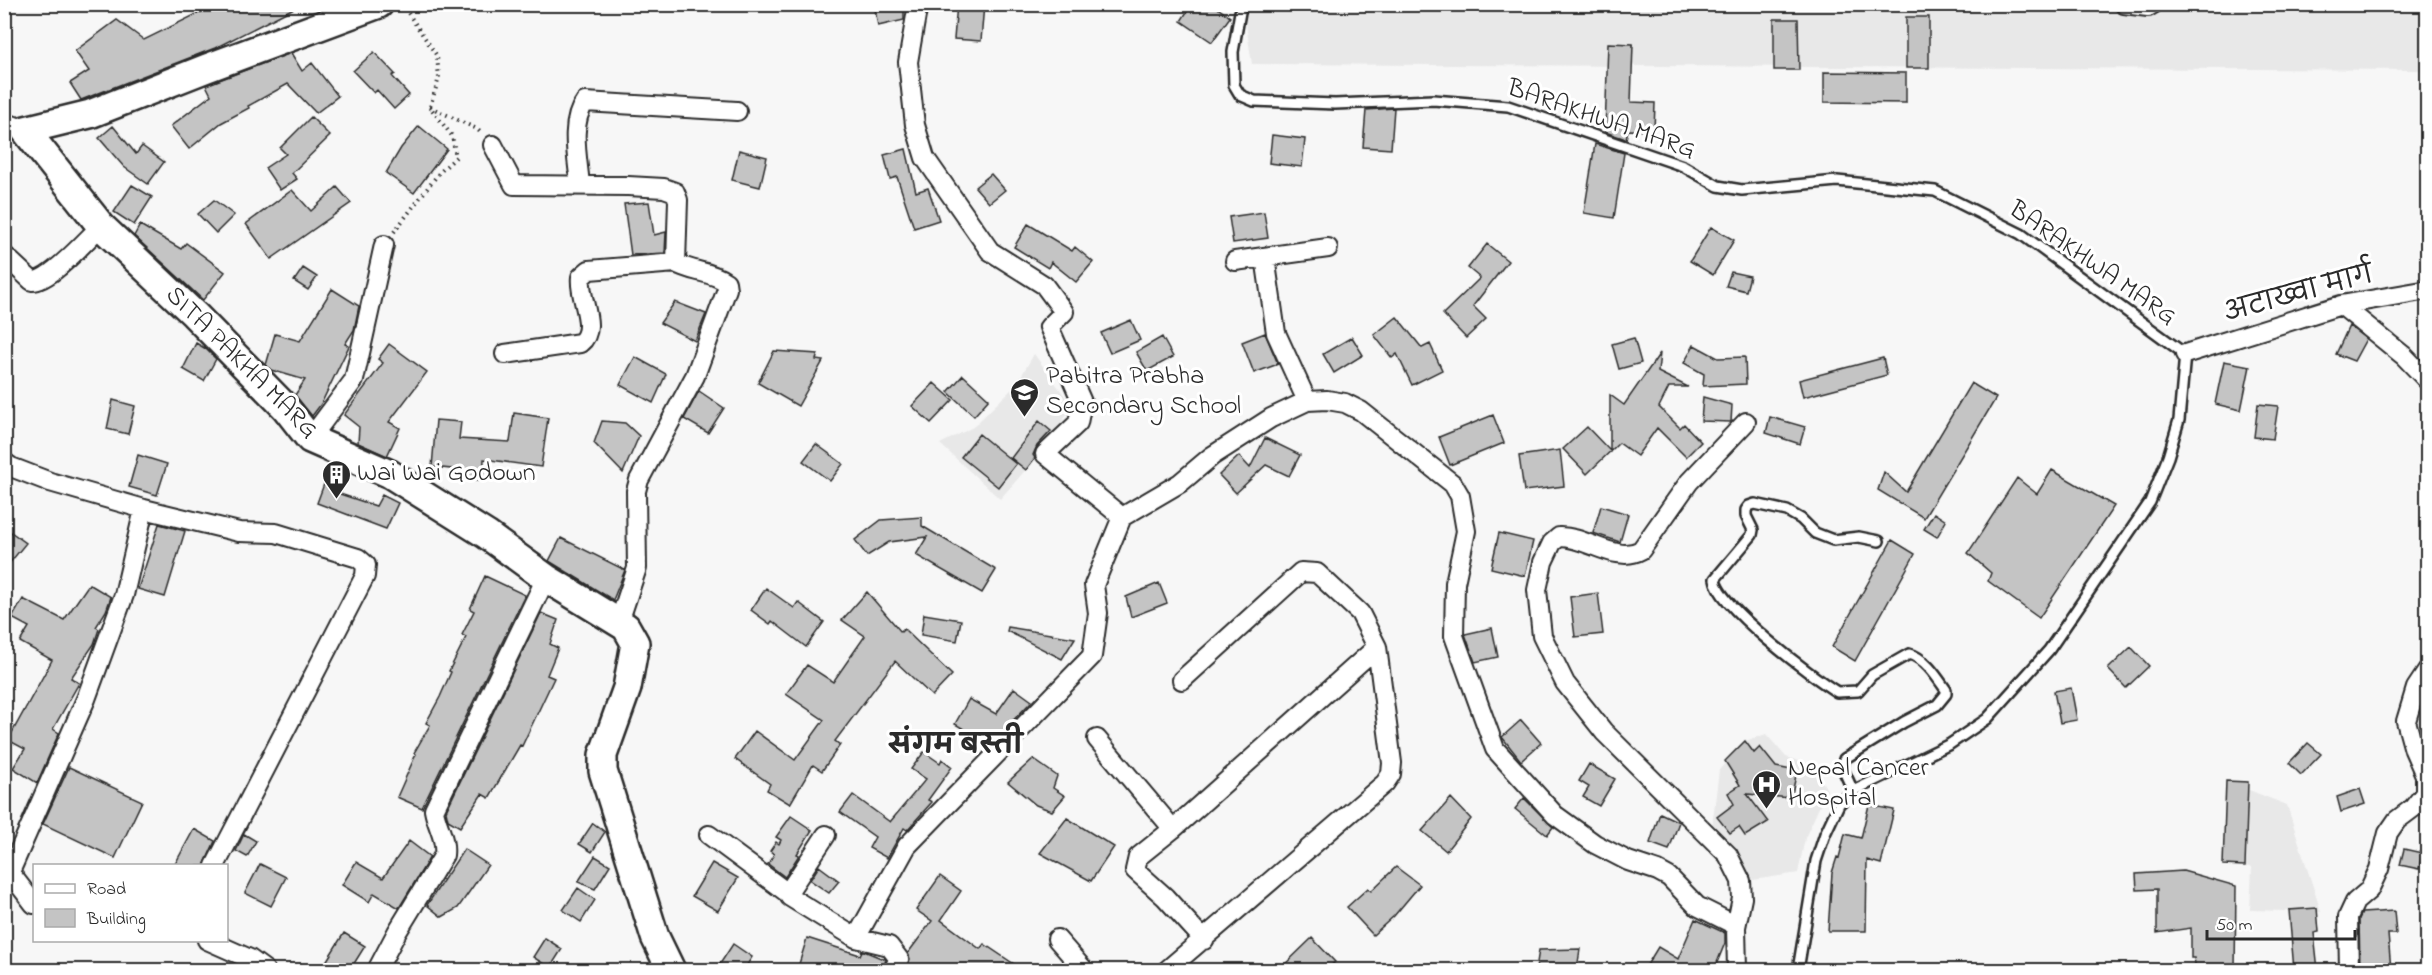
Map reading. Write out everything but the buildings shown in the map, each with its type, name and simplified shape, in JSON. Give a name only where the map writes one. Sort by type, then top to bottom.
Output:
[{"type":"street","points":[[15,126],[90,114],[379,4]]},
{"type":"street","points":[[918,4],[908,62],[915,125],[925,159],[990,251],[1044,285],[1064,312],[1049,327],[1082,402],[1078,423],[1045,454],[1122,517]]},
{"type":"street","points":[[2124,4],[2148,7],[2153,4]]},
{"type":"street","points":[[580,185],[577,123],[585,102],[737,111]]},
{"type":"street","name":"SITA PAKHA MARG","points":[[15,126],[100,226],[194,314],[269,390],[310,439],[390,474],[478,529],[546,578],[619,622]]},
{"type":"street","points":[[493,145],[514,185],[628,186],[675,192],[678,200],[676,262]]},
{"type":"street","points":[[4,255],[32,281],[37,281],[48,275],[100,226]]},
{"type":"street","points":[[310,439],[354,380],[384,245]]},
{"type":"street","points":[[1235,261],[1328,248]]},
{"type":"street","points":[[1265,257],[1276,333],[1307,401]]},
{"type":"street","points":[[505,354],[580,343],[586,338],[589,328],[579,286],[581,277],[589,270],[676,262],[683,267],[719,277],[726,282],[728,289],[694,376],[639,480],[636,491],[637,568],[619,622],[626,627],[635,643],[627,688],[603,755],[603,771],[655,937],[671,970]]},
{"type":"street","name":"अटाख्वा मार्ग","points":[[2186,354],[2341,305],[2427,290]]},
{"type":"street","points":[[2341,305],[2404,356],[2427,381]]},
{"type":"street","points":[[856,939],[907,846],[1092,656],[1098,613],[1094,585],[1122,517],[1180,483],[1212,456],[1271,418],[1307,401],[1336,402],[1361,411],[1453,484],[1460,496],[1466,531],[1455,583],[1454,636],[1495,749],[1555,815],[1595,844],[1628,861],[1669,877],[1697,906],[1736,927]]},
{"type":"street","points":[[1737,970],[1736,927],[1742,898],[1741,881],[1728,855],[1604,732],[1565,683],[1542,636],[1537,590],[1543,562],[1552,543],[1559,537],[1570,537],[1617,553],[1633,554],[1641,550],[1689,482],[1746,422]]},
{"type":"street","points":[[6,470],[144,509],[239,532],[276,533],[358,558],[366,565],[365,576],[216,864]]},
{"type":"street","points":[[33,903],[7,868],[86,699],[124,595],[144,509]]},
{"type":"street","points":[[1167,970],[1385,783],[1392,763],[1377,647],[1360,613],[1317,573],[1301,572],[1182,680]]},
{"type":"street","points":[[377,970],[397,932],[444,855],[445,842],[437,827],[434,810],[546,578]]},
{"type":"street","points":[[1204,940],[1165,897],[1135,870],[1138,857],[1173,829],[1377,647]]},
{"type":"street","points":[[2349,970],[2348,917],[2355,902],[2369,890],[2379,869],[2388,833],[2397,820],[2413,808],[2425,793],[2425,775],[2414,750],[2406,721],[2416,688],[2427,670]]},
{"type":"street","points":[[1097,739],[1173,829]]},
{"type":"street","points":[[709,835],[789,894],[794,901],[856,939],[889,946],[899,959],[893,970]]},
{"type":"street","points":[[789,894],[826,835]]},
{"type":"street","points":[[1057,939],[1084,970]]},
{"type":"street","points":[[212,942],[250,959],[265,970]]},
{"type":"lane","name":"BARAKHWA MARG","points":[[1240,12],[1233,52],[1234,85],[1240,95],[1254,101],[1335,104],[1433,100],[1508,106],[1683,166],[1718,186],[1742,190],[1838,182],[1935,191],[2021,234],[2186,354],[2179,420],[2168,457],[2150,502],[2049,650],[1987,719],[1950,744],[1853,791],[1839,804],[1816,861],[1798,970]]},
{"type":"lane","points":[[1853,791],[1843,769],[1844,759],[1904,722],[1937,705],[1946,694],[1946,690],[1935,674],[1915,656],[1908,654],[1872,675],[1858,691],[1837,692],[1739,615],[1715,586],[1714,579],[1752,535],[1753,530],[1746,516],[1746,510],[1755,504],[1787,511],[1801,519],[1815,533],[1833,540],[1859,537],[1879,541]]},
{"type":"path","points":[[402,4],[437,56],[439,78],[430,106]]},
{"type":"path","points":[[1448,4],[1512,7],[1539,4]]},
{"type":"path","points":[[430,106],[477,129],[493,145]]},
{"type":"path","points":[[384,245],[439,173],[456,157],[452,136],[430,106]]},
{"type":"shaded area","points":[[1243,5],[2427,5],[2427,70],[1252,64]]},
{"type":"shaded area","name":"Pabitra Prabha Secondary School","points":[[1034,354],[1072,406],[1046,447],[1000,499],[940,444],[973,427],[1016,385]]},
{"type":"shaded area","name":"Nepal Cancer Hospital","points":[[1766,734],[1786,757],[1814,766],[1827,790],[1805,838],[1798,873],[1753,880],[1712,827],[1719,770],[1745,741]]},
{"type":"shaded area","points":[[2226,781],[2287,805],[2321,912],[2250,910],[2252,867],[2223,865]]},
{"type":"place","name":"Pabitra Prabha Secondary School","points":[[1025,418]]},
{"type":"place","name":"Wai Wai Godown","points":[[336,500]]},
{"type":"place","name":"Nepal Cancer Hospital","points":[[1767,810]]},
{"type":"district","name":"संगम बस्ती","points":[[955,746]]}]
